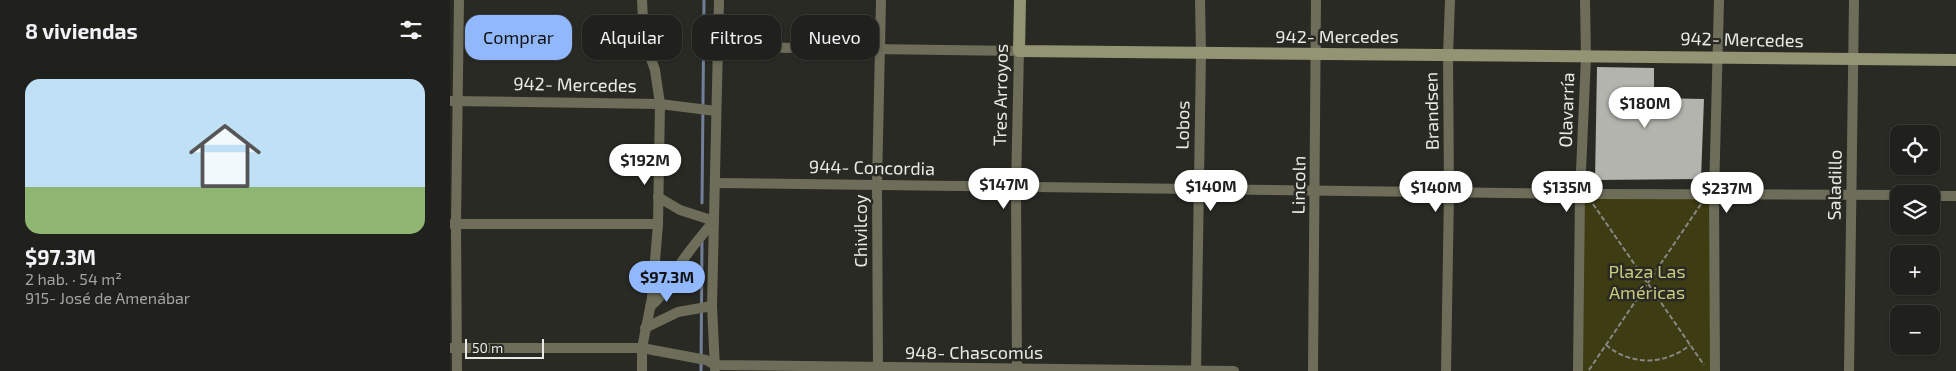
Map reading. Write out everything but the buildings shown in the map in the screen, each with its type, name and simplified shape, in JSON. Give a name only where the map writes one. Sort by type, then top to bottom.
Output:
[{"type":"main road","name":"Tres Arroyos","points":[[1019,51],[1020,0]]},
{"type":"main road","name":"942- Mercedes","points":[[1019,51],[1956,60]]},
{"type":"street","points":[[457,371],[454,348],[453,224],[454,101],[459,0]]},
{"type":"street","points":[[642,0],[644,39],[655,70],[660,104],[658,224],[650,307],[642,348],[642,371]]},
{"type":"street","points":[[719,0],[719,15]]},
{"type":"street","name":"Chivilcoy","points":[[878,370],[881,0]]},
{"type":"street","name":"Lobos","points":[[1196,370],[1201,53],[1200,0]]},
{"type":"street","name":"Lincoln","points":[[1313,371],[1316,0]]},
{"type":"street","name":"Brandsen","points":[[1446,371],[1450,0]]},
{"type":"street","name":"Olavarría","points":[[1578,371],[1586,0]]},
{"type":"street","points":[[1715,371],[1711,194],[1719,0]]},
{"type":"street","name":"Saladillo","points":[[1849,371],[1854,0]]},
{"type":"street","name":"942- Mercedes","points":[[781,49],[1019,51]]},
{"type":"street","name":"Tres Arroyos","points":[[1017,370],[1016,187],[1019,51]]},
{"type":"street","points":[[715,368],[705,307],[714,220],[715,183],[707,110],[716,60]]},
{"type":"street","name":"942- Mercedes","points":[[454,101],[660,104],[707,110]]},
{"type":"street","name":"944- Concordia","points":[[715,183],[1583,194],[1890,195]]},
{"type":"street","points":[[1940,196],[1956,196]]},
{"type":"street","points":[[658,197],[680,210],[714,220]]},
{"type":"street","points":[[650,307],[661,297],[679,266],[714,220]]},
{"type":"street","points":[[453,224],[658,224]]},
{"type":"street","points":[[645,328],[678,312],[705,307]]},
{"type":"street","name":"948- Chascomús","points":[[454,348],[642,348],[706,360],[715,368],[1234,371]]},
{"type":"path","points":[[1583,194],[1648,283],[1708,371]]},
{"type":"path","points":[[1588,371],[1711,194]]},
{"type":"path","points":[[1606,345],[1622,356],[1642,361],[1652,361],[1671,356],[1690,345]]},
{"type":"green space","name":"Plaza Las Américas","points":[[1580,194],[1714,194],[1715,371],[1578,371]]},
{"type":"waterway","points":[[702,203],[704,0]]},
{"type":"waterway","points":[[701,371],[702,240]]}]
